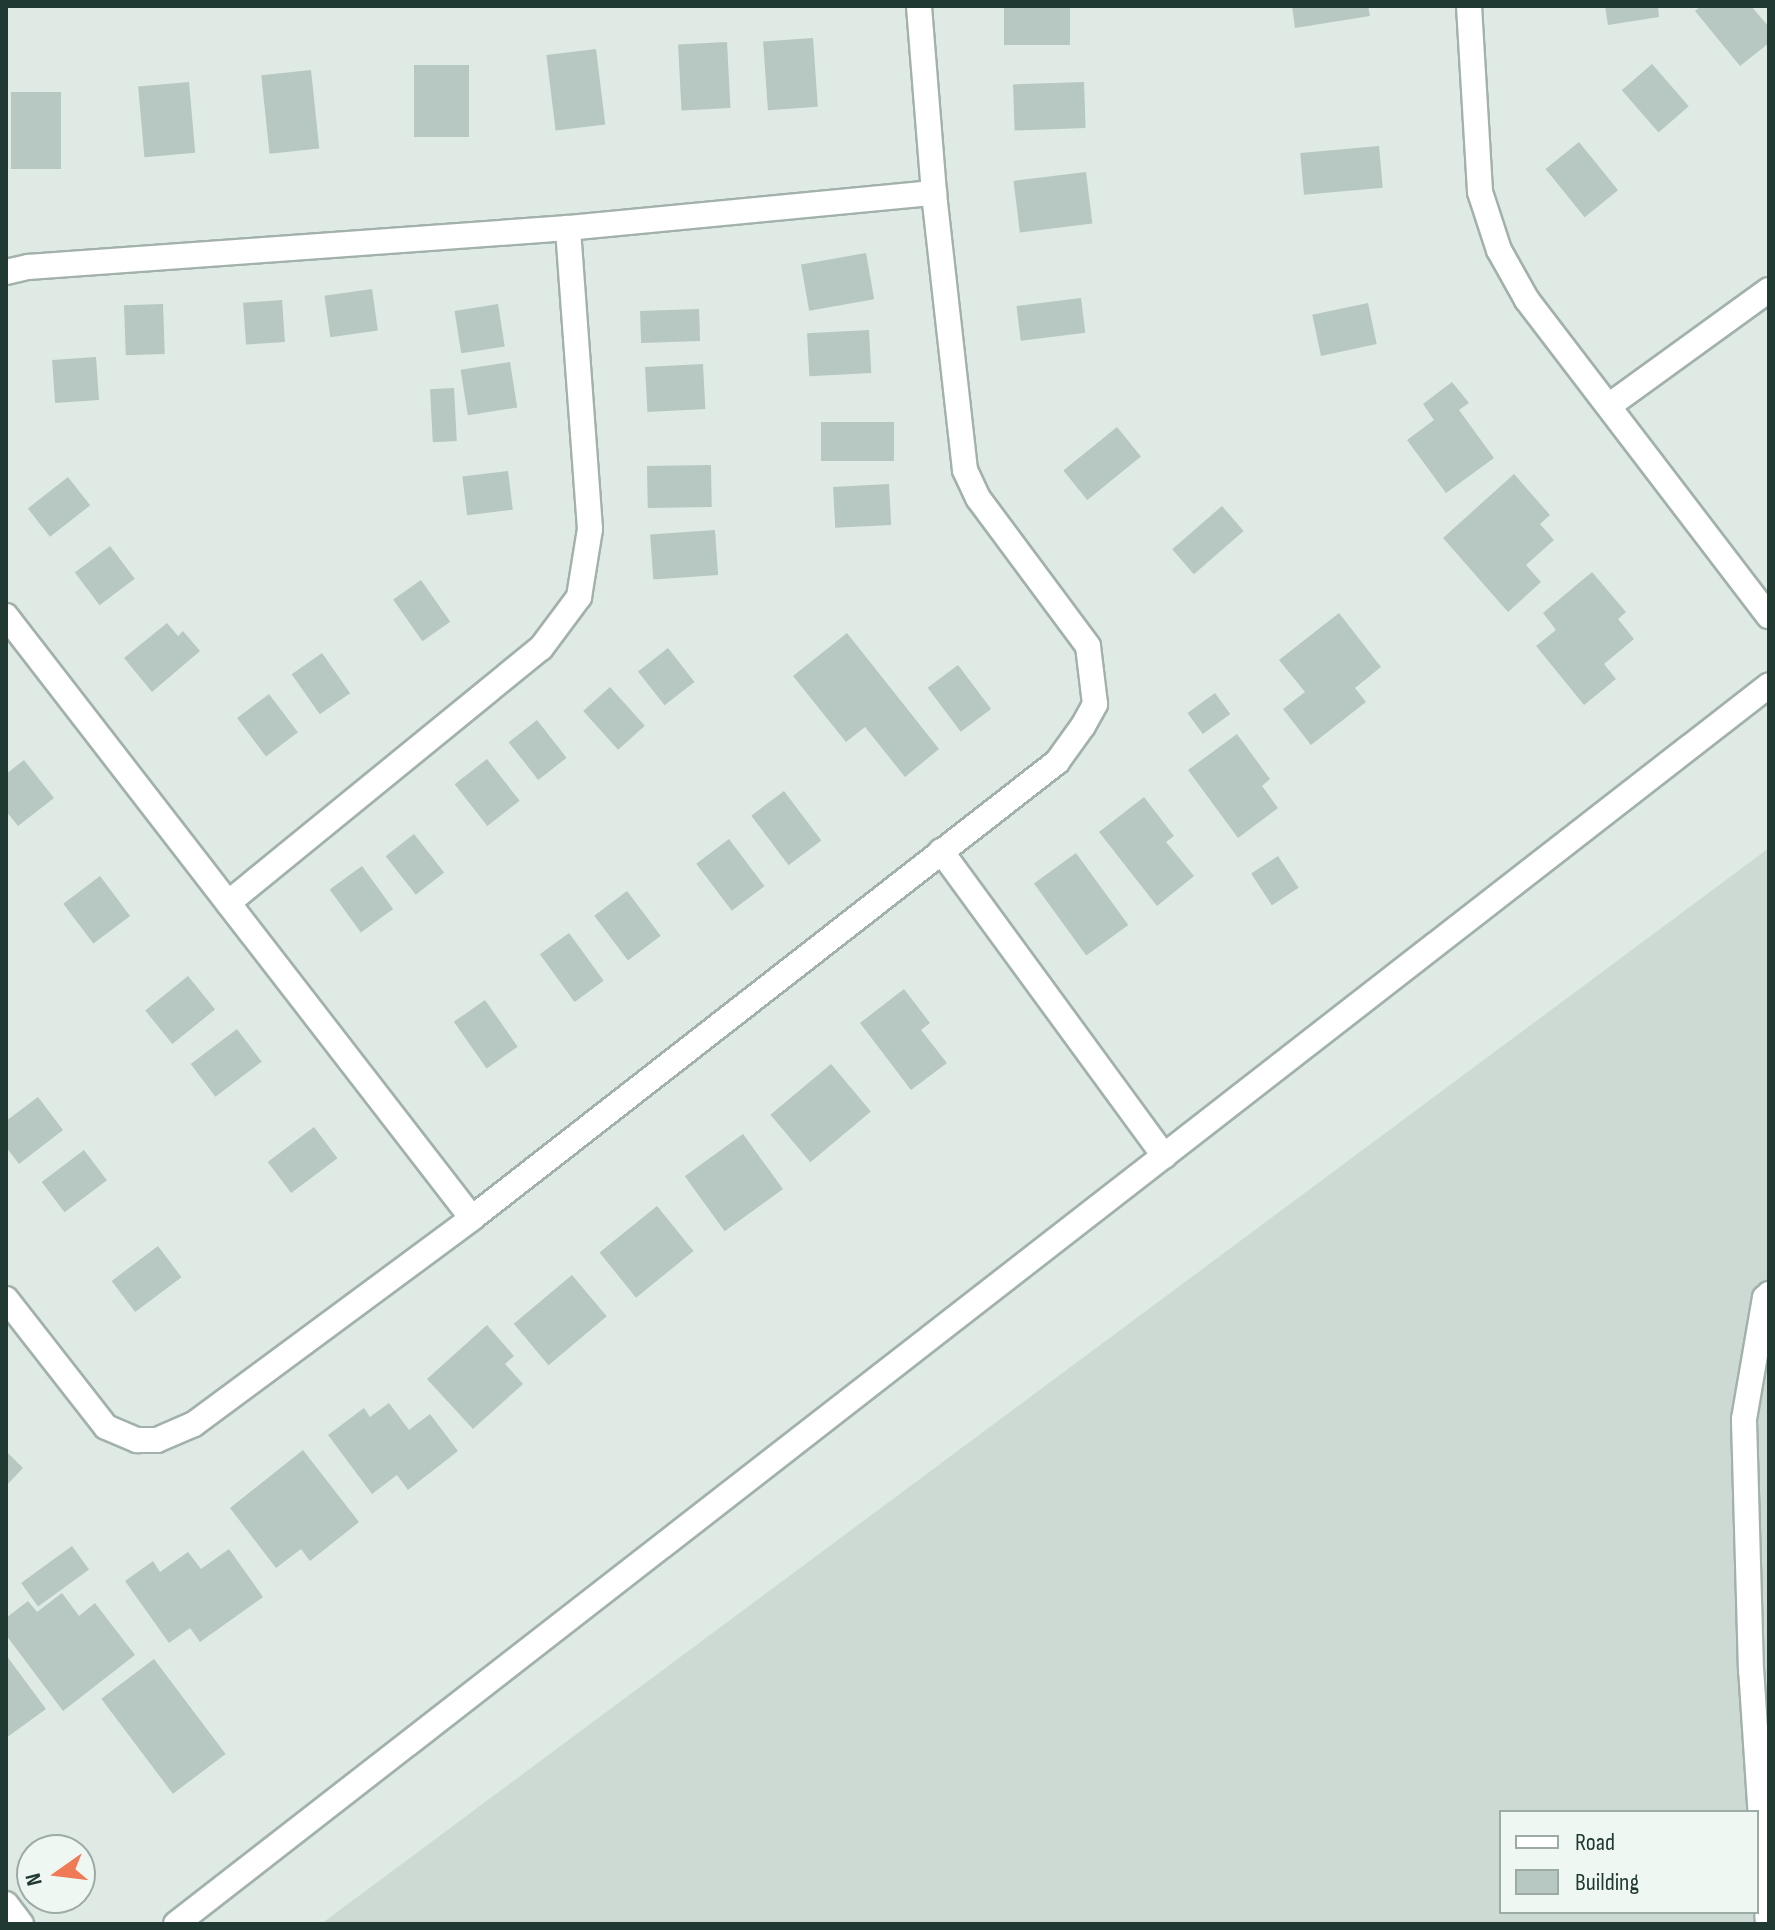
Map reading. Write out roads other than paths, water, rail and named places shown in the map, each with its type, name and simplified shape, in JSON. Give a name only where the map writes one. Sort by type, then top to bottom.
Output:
[{"type":"street","points":[[6,1299],[106,1427],[137,1440],[157,1440],[194,1424],[472,1218],[1057,762],[1095,704],[1088,646],[978,498],[965,470],[934,193],[919,6]]},
{"type":"street","points":[[1469,6],[1480,192],[1499,250],[1527,300],[1769,616]]},
{"type":"street","points":[[6,272],[28,267],[568,228],[934,193]]},
{"type":"street","points":[[228,903],[541,648],[579,597],[590,529],[568,228]]},
{"type":"street","points":[[1610,405],[1769,290]]},
{"type":"street","points":[[6,616],[472,1218]]},
{"type":"street","points":[[176,1924],[1769,685]]},
{"type":"street","points":[[941,851],[1164,1156]]},
{"type":"street","points":[[1768,1924],[1751,1671],[1744,1419],[1765,1298],[1769,1294]]},
{"type":"street","points":[[6,1904],[21,1924]]}]
